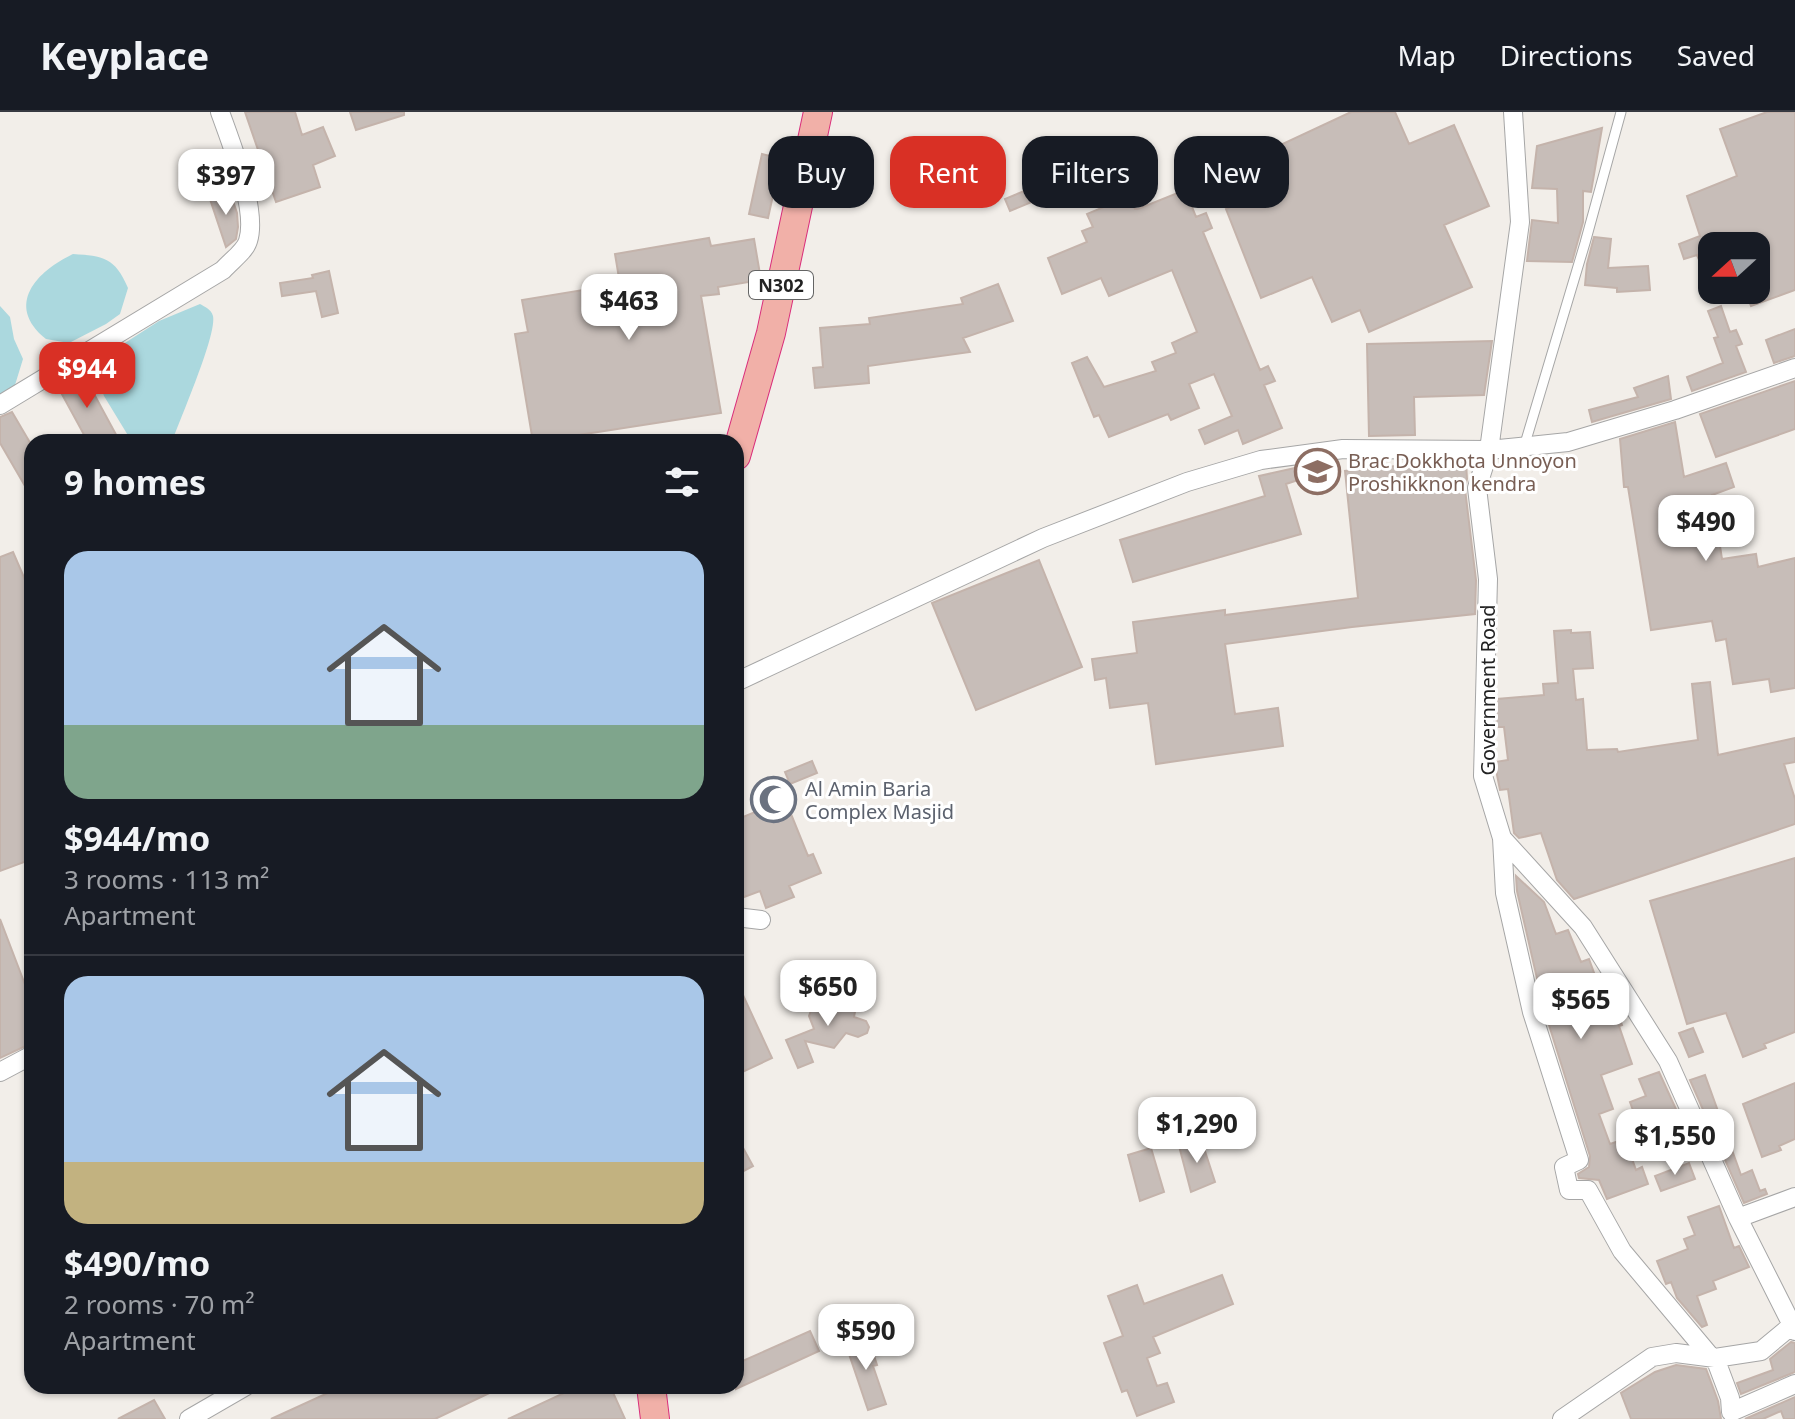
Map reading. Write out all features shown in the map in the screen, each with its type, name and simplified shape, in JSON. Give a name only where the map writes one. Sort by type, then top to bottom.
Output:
[{"type":"highway","name":"N302","points":[[742,434],[771,333],[818,112]]},
{"type":"highway","points":[[652,1394],[655,1419]]},
{"type":"street","points":[[0,405],[223,270],[248,244],[252,220],[220,112]]},
{"type":"street","name":"Government Road","points":[[1509,114],[1520,222],[1489,450],[1477,488],[1488,579],[1483,776],[1502,838],[1583,927],[1668,1061],[1738,1218],[1793,1329]]},
{"type":"street","points":[[744,678],[1043,538],[1187,482],[1261,460],[1343,449],[1489,450],[1568,442],[1675,410],[1795,368]]},
{"type":"street","points":[[1502,838],[1505,893],[1532,1012],[1579,1160],[1564,1167],[1569,1190],[1588,1190],[1622,1251],[1713,1358],[1730,1398],[1731,1412],[1795,1384]]},
{"type":"street","points":[[744,918],[761,920]]},
{"type":"street","points":[[0,1072],[24,1059]]},
{"type":"street","points":[[1738,1218],[1795,1197]]},
{"type":"street","points":[[1562,1419],[1652,1357],[1676,1353],[1713,1358],[1761,1351],[1793,1329]]},
{"type":"street","points":[[189,1419],[232,1394]]},
{"type":"lane","points":[[1524,447],[1621,112]]},
{"type":"water","points":[[73,254],[100,257],[118,270],[128,288],[120,314],[69,343],[46,339],[27,314],[30,290],[48,270]]},
{"type":"water","points":[[200,304],[212,314],[213,326],[175,434],[127,434],[104,396],[94,368],[100,359],[159,321]]},
{"type":"water","points":[[0,306],[10,317],[14,339],[23,359],[15,385],[0,394]]},
{"type":"building","points":[[245,112],[295,112],[302,135],[323,127],[335,156],[313,165],[320,187],[276,202]]},
{"type":"building","points":[[350,112],[404,112],[404,115],[356,130]]},
{"type":"building","points":[[1351,112],[1395,112],[1409,144],[1454,125],[1489,206],[1444,225],[1472,287],[1369,332],[1360,310],[1332,322],[1312,277],[1261,298],[1226,209],[1289,208],[1289,141]]},
{"type":"building","points":[[1767,112],[1795,112],[1795,290],[1770,299],[1770,232],[1699,232],[1687,196],[1737,176],[1720,129]]},
{"type":"building","points":[[1602,128],[1591,192],[1583,191],[1583,222],[1572,262],[1527,261],[1532,220],[1558,223],[1557,189],[1532,188],[1537,146]]},
{"type":"building","points":[[762,154],[768,156],[768,218],[749,214]]},
{"type":"building","points":[[230,192],[238,227],[236,239],[226,247],[210,199]]},
{"type":"building","points":[[1022,192],[1022,206],[1010,211],[1006,199]]},
{"type":"building","points":[[1174,194],[1174,208],[1192,208],[1196,217],[1206,213],[1212,228],[1203,232],[1260,370],[1268,366],[1275,381],[1264,385],[1282,428],[1243,444],[1238,430],[1205,444],[1199,430],[1232,416],[1214,374],[1189,384],[1199,408],[1171,420],[1168,414],[1109,437],[1099,415],[1094,417],[1072,363],[1087,357],[1104,387],[1156,371],[1152,362],[1176,353],[1172,343],[1197,332],[1172,270],[1109,296],[1101,278],[1062,294],[1048,258],[1087,242],[1082,231],[1093,227],[1087,214],[1101,208],[1158,208],[1158,201]]},
{"type":"building","points":[[1594,237],[1611,239],[1608,268],[1648,266],[1650,290],[1617,292],[1617,288],[1585,285]]},
{"type":"building","points":[[1698,237],[1698,258],[1697,255],[1684,259],[1679,244]]},
{"type":"building","points":[[709,238],[711,246],[754,239],[761,280],[718,287],[719,294],[701,296],[721,413],[585,434],[532,434],[515,334],[528,332],[522,300],[620,284],[615,254]]},
{"type":"building","points":[[329,271],[338,313],[322,317],[316,291],[282,296],[280,283],[313,278],[312,275]]},
{"type":"building","points":[[998,284],[1013,321],[963,338],[970,352],[868,366],[869,383],[815,388],[813,368],[823,367],[820,328],[870,324],[869,318],[963,304],[961,298]]},
{"type":"building","points":[[1721,306],[1730,332],[1736,330],[1742,344],[1736,346],[1746,372],[1692,391],[1687,377],[1723,363],[1714,338],[1718,337],[1708,311]]},
{"type":"building","points":[[1795,329],[1795,356],[1774,363],[1766,340]]},
{"type":"building","points":[[1492,341],[1484,395],[1414,397],[1415,435],[1369,436],[1367,344]]},
{"type":"building","points":[[81,370],[116,434],[84,434],[57,385]]},
{"type":"building","points":[[1668,376],[1671,399],[1592,422],[1589,410],[1638,397],[1634,388]]},
{"type":"building","points":[[1795,381],[1795,429],[1716,457],[1700,414]]},
{"type":"building","points":[[12,412],[25,434],[24,484],[0,443],[0,417]]},
{"type":"building","points":[[1675,422],[1684,477],[1726,463],[1734,487],[1712,495],[1722,559],[1756,554],[1758,567],[1795,558],[1795,688],[1771,692],[1769,679],[1733,684],[1726,639],[1716,641],[1712,621],[1651,630],[1628,487],[1624,487],[1620,439]]},
{"type":"building","points":[[1466,462],[1465,489],[1476,580],[1475,614],[1225,644],[1235,714],[1278,708],[1283,746],[1156,764],[1148,703],[1110,708],[1106,678],[1095,680],[1092,659],[1137,653],[1133,622],[1225,610],[1225,615],[1358,598],[1345,471]]},
{"type":"building","points":[[1304,466],[1307,477],[1286,484],[1301,534],[1133,582],[1120,540],[1265,496],[1259,476]]},
{"type":"building","points":[[13,552],[24,577],[24,862],[0,871],[0,557]]},
{"type":"building","points":[[1039,560],[1082,667],[976,710],[932,603]]},
{"type":"building","points":[[1571,630],[1571,633],[1590,632],[1593,668],[1573,669],[1576,700],[1583,699],[1587,750],[1617,749],[1618,752],[1698,740],[1692,684],[1710,682],[1718,755],[1795,738],[1795,762],[1784,764],[1795,799],[1795,824],[1574,899],[1557,880],[1541,833],[1519,838],[1514,833],[1508,789],[1500,790],[1495,765],[1495,762],[1508,760],[1504,727],[1496,727],[1497,699],[1544,695],[1543,684],[1558,683],[1554,631]]},
{"type":"building","points":[[812,761],[817,773],[790,784],[785,772]]},
{"type":"building","points":[[778,782],[808,856],[813,854],[821,873],[789,886],[794,897],[766,908],[760,891],[744,897],[744,817],[767,807],[760,790]]},
{"type":"building","points":[[1795,858],[1795,1032],[1764,1044],[1766,1048],[1743,1057],[1726,1013],[1687,1024],[1650,901]]},
{"type":"building","points":[[1516,876],[1544,902],[1556,934],[1568,930],[1581,962],[1589,959],[1601,992],[1609,990],[1618,1004],[1615,1005],[1622,1025],[1619,1026],[1632,1064],[1601,1075],[1613,1109],[1599,1114],[1610,1144],[1625,1139],[1636,1170],[1642,1167],[1648,1184],[1607,1199],[1599,1180],[1579,1178],[1578,1174],[1589,1167],[1590,1156],[1544,1009]]},
{"type":"building","points":[[0,919],[24,982],[24,1047],[0,1058]]},
{"type":"building","points":[[849,992],[857,1001],[854,1017],[866,1021],[869,1027],[867,1033],[858,1037],[846,1033],[834,1048],[805,1041],[813,1062],[798,1068],[786,1040],[814,1029],[809,1016],[812,1008],[820,1005],[834,1010],[841,994]]},
{"type":"building","points":[[744,997],[772,1058],[744,1071]]},
{"type":"building","points":[[1693,1028],[1703,1052],[1689,1057],[1679,1033]]},
{"type":"building","points":[[1659,1072],[1696,1153],[1679,1159],[1666,1124],[1641,1132],[1630,1102],[1646,1096],[1639,1079]]},
{"type":"building","points":[[1705,1075],[1741,1175],[1752,1170],[1760,1191],[1765,1189],[1767,1194],[1744,1203],[1690,1080]]},
{"type":"building","points":[[1795,1083],[1795,1139],[1779,1146],[1781,1150],[1762,1157],[1743,1104]]},
{"type":"building","points":[[1201,1139],[1215,1182],[1191,1192],[1179,1146]]},
{"type":"building","points":[[1151,1148],[1164,1192],[1140,1201],[1128,1155]]},
{"type":"building","points":[[744,1150],[753,1166],[744,1171]]},
{"type":"building","points":[[1689,1163],[1695,1179],[1661,1191],[1655,1176]]},
{"type":"building","points":[[1719,1206],[1734,1248],[1739,1246],[1749,1267],[1713,1281],[1716,1289],[1697,1296],[1707,1325],[1702,1327],[1677,1298],[1671,1282],[1666,1284],[1657,1261],[1688,1249],[1684,1239],[1695,1235],[1688,1217]]},
{"type":"building","points":[[1222,1275],[1233,1304],[1153,1337],[1160,1353],[1147,1358],[1157,1386],[1167,1383],[1174,1402],[1137,1416],[1127,1390],[1122,1392],[1104,1343],[1123,1336],[1108,1296],[1137,1285],[1144,1304]]},
{"type":"building","points":[[810,1331],[819,1351],[744,1385],[744,1360]]},
{"type":"building","points":[[868,1337],[877,1365],[873,1366],[886,1404],[868,1410],[846,1345]]},
{"type":"building","points":[[1791,1342],[1795,1343],[1795,1372],[1741,1394],[1737,1383],[1773,1370],[1770,1359]]},
{"type":"building","points":[[1676,1365],[1706,1369],[1721,1419],[1631,1419],[1621,1393],[1655,1372]]},
{"type":"building","points":[[326,1394],[487,1394],[435,1419],[271,1419]]},
{"type":"building","points":[[562,1394],[614,1394],[625,1419],[508,1419]]},
{"type":"building","points":[[1795,1397],[1795,1419],[1784,1419],[1781,1411],[1763,1419],[1745,1419]]},
{"type":"building","points":[[154,1400],[165,1419],[118,1419]]},
{"type":"place","name":"Brac Dokkhota Unnoyon Proshikknon kendra","points":[[1317,472]]},
{"type":"place","name":"Al Amin Baria Complex Masjid","points":[[774,800]]}]
